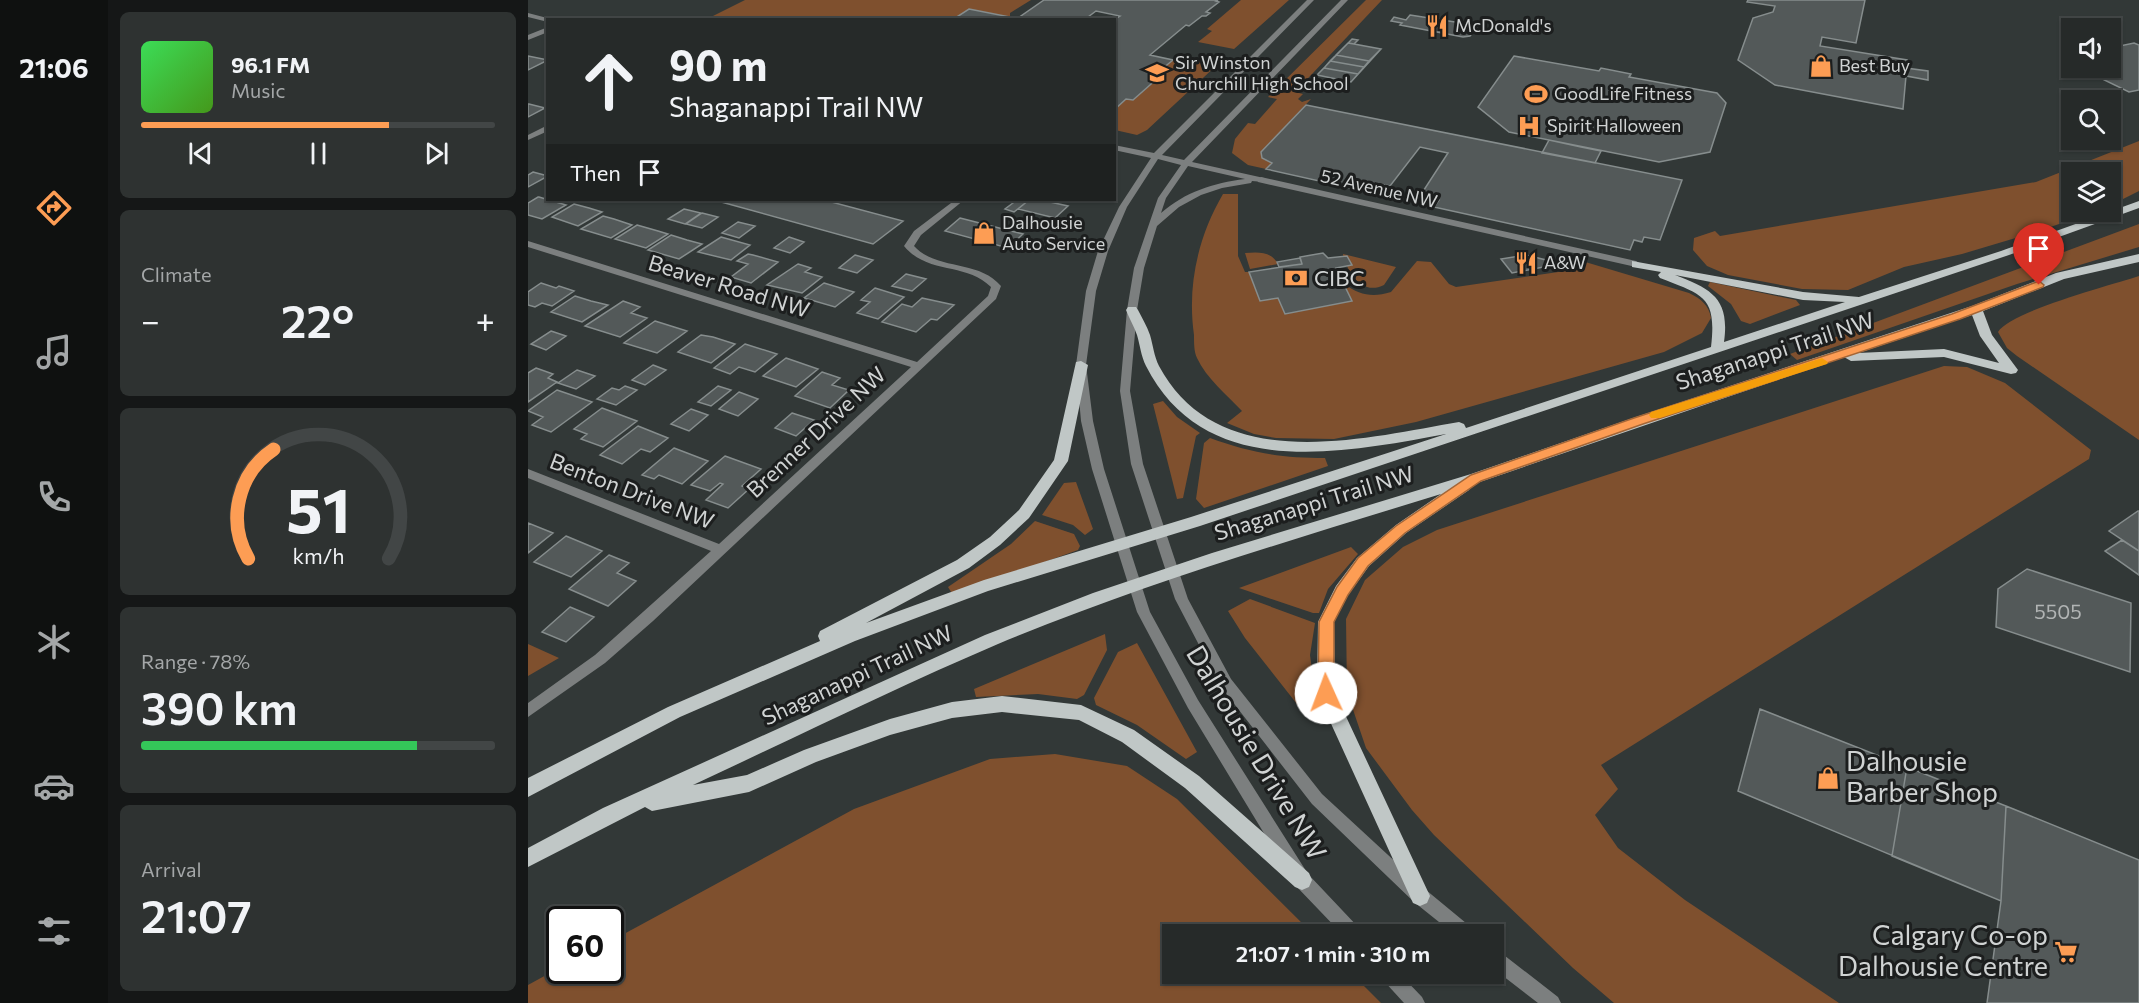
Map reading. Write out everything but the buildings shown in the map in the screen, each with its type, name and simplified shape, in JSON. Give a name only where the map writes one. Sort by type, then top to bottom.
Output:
[{"type":"main road","name":"Shaganappi Trail NW","points":[[528,788],[674,712],[849,636],[984,586],[1159,533],[1504,420],[2005,253],[2139,204]]},
{"type":"main road","name":"Shaganappi Trail NW","points":[[528,858],[628,806],[991,640],[1134,585],[1476,478],[1638,421],[1835,358],[1976,309],[2060,276],[2139,258]]},
{"type":"main road","points":[[1636,264],[1803,296],[1863,299]]},
{"type":"main road","points":[[1636,264],[1701,291],[1717,306],[1720,317],[1717,348]]},
{"type":"main road","points":[[1835,358],[1944,353],[2011,370],[1986,336],[1976,309]]},
{"type":"main road","points":[[1132,310],[1142,330],[1152,367],[1192,415],[1214,428],[1257,442],[1283,447],[1321,447],[1504,420]]},
{"type":"main road","points":[[734,686],[963,564],[1010,527],[1024,514],[1062,461],[1081,365]]},
{"type":"main road","points":[[1420,896],[1326,693],[1326,622],[1342,591],[1363,562],[1401,529],[1476,478]]},
{"type":"main road","points":[[628,806],[749,783],[810,756],[890,728],[952,710],[1002,704],[1081,713],[1128,736],[1192,782],[1302,880]]},
{"type":"street","name":"Dalhousie Drive NW","points":[[1311,0],[1156,156],[1123,207],[1103,251],[1091,291],[1081,365],[1087,421],[1098,469],[1120,544],[1144,612],[1193,704],[1302,880],[1344,924]]},
{"type":"street","name":"Dalhousie Drive NW","points":[[1345,0],[1186,163],[1162,198],[1139,268],[1132,310],[1125,391],[1137,464],[1159,533],[1182,599],[1226,683],[1317,799],[1420,896],[1454,924]]},
{"type":"street","points":[[528,15],[546,19]]},
{"type":"street","points":[[528,38],[546,30]]},
{"type":"street","points":[[528,138],[546,128]]},
{"type":"street","name":"52 Avenue NW","points":[[1116,147],[1636,264]]},
{"type":"street","points":[[1151,230],[1168,211],[1198,191],[1218,184],[1261,180]]},
{"type":"street","name":"Brenner Drive NW","points":[[528,711],[600,659],[985,305],[996,291],[996,286],[987,277],[921,257],[909,246],[917,233],[959,201]]},
{"type":"street","name":"Beaver Road NW","points":[[528,244],[919,366]]},
{"type":"street","name":"Benton Drive NW","points":[[528,473],[720,549]]},
{"type":"street","points":[[1504,966],[1552,1003]]},
{"type":"street","points":[[1398,984],[1416,1003]]},
{"type":"shaded area","points":[[745,0],[1031,0],[1010,13],[1010,17],[969,9],[955,18],[709,18]]},
{"type":"shaded area","points":[[1241,0],[1289,0],[1234,49],[1198,42],[1212,31],[1207,29]]},
{"type":"shaded area","points":[[1366,0],[1382,0],[1295,92],[1303,94],[1298,99],[1302,102],[1311,99],[1261,152],[1262,158],[1272,163],[1266,169],[1248,165],[1232,153],[1235,139],[1248,123],[1255,124],[1277,99],[1268,97]]},
{"type":"shaded area","points":[[1182,57],[1218,64],[1147,130],[1137,135],[1116,130],[1116,108],[1126,99],[1133,100],[1167,71],[1162,69],[1173,60]]},
{"type":"shaded area","points":[[2139,141],[2139,191],[2121,200],[2121,162],[2086,162]]},
{"type":"shaded area","points":[[2061,172],[2061,222],[2065,222],[1962,254],[1904,267],[1848,290],[1802,289],[1728,275],[1707,266],[1693,250],[1694,238],[1715,231],[1720,236],[2036,182]]},
{"type":"shaded area","points":[[1223,194],[1238,194],[1238,256],[1245,272],[1249,272],[1278,298],[1285,314],[1351,301],[1344,284],[1355,291],[1366,294],[1378,295],[1391,292],[1417,261],[1431,262],[1449,284],[1456,287],[1565,271],[1582,261],[1689,293],[1704,303],[1711,318],[1702,333],[1664,352],[1416,422],[1334,439],[1276,438],[1254,434],[1227,423],[1242,411],[1206,372],[1195,350],[1192,298],[1196,262],[1207,227]]},
{"type":"shaded area","points":[[2139,224],[2139,247],[2017,284],[1797,360],[1790,354]]},
{"type":"shaded area","points":[[1245,253],[1268,255],[1278,264],[1250,269]]},
{"type":"shaded area","points":[[1343,254],[1396,267],[1384,285],[1376,288],[1369,287],[1357,281],[1352,275]]},
{"type":"shaded area","points":[[2139,276],[2139,440],[2017,356],[2007,348],[1998,332],[2007,324],[2041,307]]},
{"type":"shaded area","points":[[1710,282],[1796,300],[1800,305],[1750,324],[1741,321],[1731,304],[1708,286]]},
{"type":"shaded area","points":[[1944,366],[1967,367],[2005,383],[2091,450],[2089,459],[1601,765],[1618,789],[1595,815],[1618,848],[1685,900],[1839,1003],[1614,1003],[1573,968],[1434,835],[1412,810],[1366,748],[1347,692],[1346,619],[1365,580],[1403,547],[1437,530]]},
{"type":"shaded area","points":[[1163,401],[1177,417],[1200,433],[1196,436],[1183,498],[1177,499],[1153,404]]},
{"type":"shaded area","points":[[1210,438],[1267,454],[1325,458],[1328,466],[1204,508],[1196,499],[1204,443]]},
{"type":"shaded area","points":[[1076,482],[1093,529],[1085,535],[1073,525],[1042,515],[1064,483]]},
{"type":"shaded area","points":[[1035,521],[1074,534],[1080,546],[1078,550],[953,595],[948,587],[1011,544]]},
{"type":"shaded area","points":[[1351,547],[1358,554],[1328,589],[1319,613],[1239,588]]},
{"type":"shaded area","points":[[1250,599],[1315,623],[1310,655],[1317,707],[1304,713],[1245,638],[1228,611]]},
{"type":"shaded area","points":[[1105,634],[1107,650],[1084,695],[1077,699],[1038,694],[976,697],[974,689]]},
{"type":"shaded area","points":[[1137,643],[1197,752],[1186,759],[1137,725],[1096,705],[1094,698],[1118,652]]},
{"type":"shaded area","points":[[528,644],[559,658],[528,676]]},
{"type":"shaded area","points":[[1055,754],[1127,766],[1177,799],[1303,924],[1162,924],[1162,984],[1362,984],[1381,1003],[528,1003],[528,985],[546,975],[546,984],[624,984],[624,934],[854,809],[990,759]]},
{"type":"slow traffic","points":[[1655,415],[1822,362]]},
{"type":"place","name":"McDonald's","points":[[1437,26]]},
{"type":"place","name":"Best Buy","points":[[1821,66]]},
{"type":"place","name":"Sir Winston Churchill High School","points":[[1157,73]]},
{"type":"place","name":"GoodLife Fitness","points":[[1536,94]]},
{"type":"place","name":"Spirit Halloween","points":[[1529,126]]},
{"type":"place","name":"Dalhousie Auto Service","points":[[984,233]]},
{"type":"place","name":"A&W","points":[[1526,263]]},
{"type":"place","name":"CIBC","points":[[1296,278]]},
{"type":"place","name":"Dalhousie Barber Shop","points":[[1828,778]]},
{"type":"place","name":"Calgary Co-op Dalhousie Centre","points":[[2066,952]]},
{"type":"route","points":[[1326,693],[1324,649],[1326,622],[1342,591],[1363,562],[1401,529],[1476,478],[1638,421],[1835,358],[2039,285]]}]
